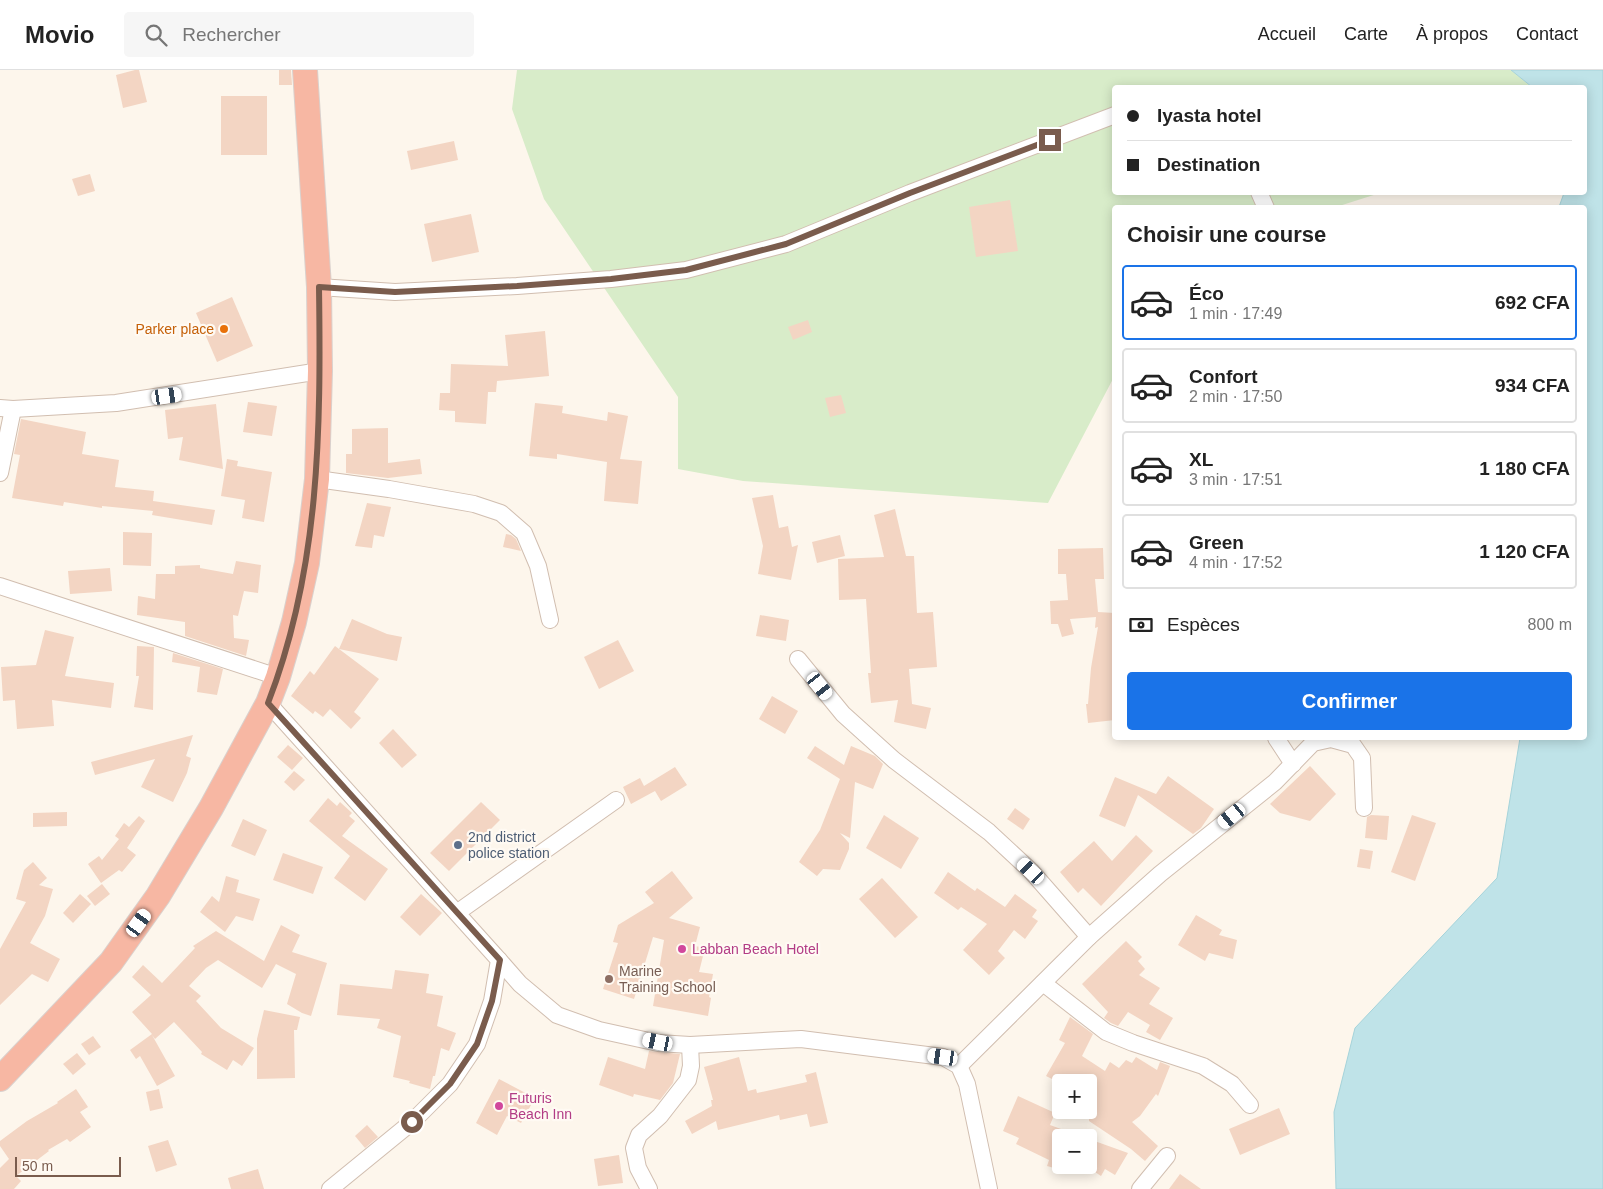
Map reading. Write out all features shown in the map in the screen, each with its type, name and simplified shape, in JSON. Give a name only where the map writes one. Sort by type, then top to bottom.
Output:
[{"type":"highway","points":[[0,1078],[111,962],[158,896],[211,808],[268,703],[278,677],[294,622],[307,563],[317,479],[320,371],[319,287],[305,70]]},
{"type":"street","points":[[319,287],[395,292],[602,280],[686,270],[786,244],[910,193],[1112,117]]},
{"type":"street","points":[[0,473],[6,409],[116,403],[320,371]]},
{"type":"street","points":[[317,479],[389,488],[474,504],[501,513],[524,533],[538,566],[550,620]]},
{"type":"street","points":[[0,586],[278,677]]},
{"type":"street","points":[[798,659],[843,714],[894,760],[989,832],[1031,871],[1089,936]]},
{"type":"street","points":[[268,703],[458,912],[520,984],[557,1015],[599,1030],[658,1042],[690,1045],[801,1040],[943,1057],[959,1066],[967,1084],[989,1189]]},
{"type":"street","points":[[1277,740],[1293,764]]},
{"type":"street","points":[[959,1066],[1089,936],[1160,874],[1275,782],[1313,743],[1331,740],[1352,745],[1362,758],[1364,808]]},
{"type":"street","points":[[458,912],[616,800]]},
{"type":"street","points":[[330,1189],[412,1122],[450,1084],[477,1044],[492,1001],[500,960]]},
{"type":"street","points":[[1043,983],[1106,1032],[1203,1066],[1232,1084],[1250,1105]]},
{"type":"street","points":[[649,1189],[638,1168],[634,1148],[638,1135],[660,1116],[688,1080],[690,1045]]},
{"type":"street","points":[[1140,1189],[1167,1156]]},
{"type":"green space","points":[[517,70],[1511,70],[1530,85],[1112,85],[1112,195],[1374,195],[1342,205],[1112,205],[1112,381],[1048,503],[743,481],[678,469],[678,397],[544,199],[512,109]]},
{"type":"water","points":[[1511,70],[1603,70],[1603,1189],[1336,1189],[1334,1112],[1355,1028],[1497,878],[1520,740],[1587,740],[1587,205],[1560,205],[1563,195],[1587,195],[1587,85],[1530,85]]},
{"type":"building","points":[[139,70],[147,102],[123,108],[116,75]]},
{"type":"building","points":[[279,70],[291,70],[292,85],[279,85]]},
{"type":"building","points":[[221,96],[267,96],[267,155],[221,155]]},
{"type":"building","points":[[454,141],[458,160],[411,170],[407,151]]},
{"type":"building","points":[[90,174],[95,191],[78,196],[72,179]]},
{"type":"building","points":[[1010,200],[1018,251],[976,257],[969,207]]},
{"type":"building","points":[[471,214],[479,252],[432,262],[424,224]]},
{"type":"building","name":"Parker place","points":[[232,297],[253,346],[217,362],[196,313]]},
{"type":"building","points":[[808,320],[812,332],[793,340],[788,327]]},
{"type":"building","points":[[545,331],[549,376],[497,381],[496,392],[488,392],[486,424],[455,422],[455,411],[439,410],[440,393],[450,393],[451,364],[508,366],[505,335]]},
{"type":"building","points":[[841,395],[846,413],[830,417],[825,398]]},
{"type":"building","points":[[248,402],[277,406],[272,436],[243,432]]},
{"type":"building","points":[[535,403],[563,406],[562,413],[607,421],[608,412],[628,416],[620,459],[642,461],[638,504],[604,501],[607,462],[557,454],[557,459],[529,456]]},
{"type":"building","points":[[216,404],[223,469],[179,460],[183,437],[168,439],[165,410]]},
{"type":"building","points":[[21,419],[86,432],[82,454],[119,460],[115,487],[154,491],[153,501],[215,510],[212,525],[152,515],[153,511],[102,506],[102,508],[64,502],[63,506],[12,498],[20,455],[14,454]]},
{"type":"building","points":[[388,428],[388,463],[420,459],[422,474],[388,478],[346,473],[346,454],[352,454],[352,429]]},
{"type":"building","points":[[227,459],[238,461],[237,466],[272,472],[264,522],[242,518],[245,500],[221,496]]},
{"type":"building","points":[[773,495],[779,528],[788,526],[792,547],[798,545],[791,580],[758,574],[763,546],[752,498]]},
{"type":"building","points":[[367,503],[391,507],[384,537],[374,535],[372,548],[355,546]]},
{"type":"building","points":[[895,509],[906,556],[914,556],[917,613],[933,612],[937,667],[909,669],[912,704],[931,708],[926,729],[894,722],[898,700],[871,703],[868,673],[871,673],[866,599],[839,600],[838,559],[884,557],[874,515]]},
{"type":"building","points":[[123,532],[152,533],[151,566],[123,565]]},
{"type":"building","points":[[506,534],[516,539],[521,551],[503,547]]},
{"type":"building","points":[[840,535],[845,556],[817,563],[812,542]]},
{"type":"building","points":[[1103,548],[1104,579],[1095,579],[1098,612],[1112,613],[1112,720],[1088,723],[1086,704],[1088,704],[1091,668],[1098,627],[1095,628],[1096,617],[1070,619],[1074,634],[1062,637],[1058,624],[1051,624],[1050,601],[1068,600],[1066,574],[1058,574],[1058,549]]},
{"type":"building","points":[[236,561],[261,565],[258,593],[244,591],[238,616],[233,615],[234,638],[249,640],[246,656],[185,636],[185,622],[137,615],[138,596],[155,599],[156,574],[175,574],[175,566],[200,565],[200,568],[233,574]]},
{"type":"building","points":[[110,568],[112,591],[70,594],[68,571]]},
{"type":"building","points":[[760,615],[789,620],[786,641],[756,636]]},
{"type":"building","points":[[352,619],[387,634],[402,637],[397,661],[339,649]]},
{"type":"building","points":[[45,630],[74,637],[65,676],[114,683],[111,708],[52,700],[54,726],[17,729],[15,700],[3,701],[1,667],[36,665]]},
{"type":"building","points":[[618,640],[634,671],[599,689],[584,657]]},
{"type":"building","points":[[137,646],[154,647],[153,710],[134,707],[139,676],[136,676]]},
{"type":"building","points":[[335,646],[379,679],[354,712],[361,718],[351,729],[330,709],[323,717],[315,711],[313,714],[291,696],[310,671],[314,675]]},
{"type":"building","points":[[173,653],[223,669],[217,695],[197,692],[200,667],[172,662]]},
{"type":"building","points":[[772,696],[798,711],[785,734],[759,719]]},
{"type":"building","points":[[393,729],[417,755],[402,768],[379,743]]},
{"type":"building","points":[[193,735],[186,756],[191,758],[187,773],[173,802],[141,787],[155,759],[95,775],[91,762]]},
{"type":"building","points":[[288,745],[303,758],[292,770],[277,757]]},
{"type":"building","points":[[815,746],[844,765],[851,746],[875,756],[883,764],[873,789],[855,782],[850,838],[840,833],[849,843],[849,849],[840,870],[823,869],[817,876],[799,862],[820,830],[840,779],[807,758]]},
{"type":"building","points":[[1310,766],[1336,794],[1310,821],[1280,813],[1270,804]]},
{"type":"building","points":[[675,767],[687,785],[661,801],[655,791],[631,804],[623,787],[640,778],[644,786]]},
{"type":"building","points":[[294,771],[305,780],[294,791],[284,782]]},
{"type":"building","points":[[1168,776],[1214,809],[1201,828],[1193,834],[1138,795],[1125,827],[1099,816],[1115,777],[1156,794]]},
{"type":"building","points":[[328,798],[337,806],[340,802],[352,813],[349,816],[355,821],[342,836],[388,869],[365,901],[334,878],[350,856],[309,821]]},
{"type":"building","points":[[481,802],[500,820],[449,871],[430,853]]},
{"type":"building","points":[[1015,808],[1030,819],[1023,830],[1007,819]]},
{"type":"building","points":[[67,812],[67,826],[33,827],[33,813]]},
{"type":"building","points":[[884,815],[919,838],[901,869],[866,848]]},
{"type":"building","points":[[1371,815],[1389,816],[1387,840],[1365,838],[1367,817]]},
{"type":"building","points":[[1412,815],[1436,823],[1415,881],[1391,872]]},
{"type":"building","points":[[139,816],[145,821],[127,848],[136,855],[122,872],[119,870],[101,883],[88,864],[99,856],[102,860],[119,839],[115,836],[124,823],[129,827]]},
{"type":"building","points":[[243,819],[267,830],[255,856],[231,846]]},
{"type":"building","points":[[1136,835],[1153,851],[1101,906],[1083,888],[1078,893],[1060,872],[1094,841],[1112,861]]},
{"type":"building","points":[[1360,849],[1373,851],[1370,869],[1357,867]]},
{"type":"building","points":[[283,853],[323,867],[313,894],[273,880]]},
{"type":"building","points":[[33,862],[47,878],[39,885],[53,889],[45,916],[30,943],[60,959],[48,982],[32,974],[0,1005],[0,949],[26,902],[16,899],[24,870]]},
{"type":"building","points":[[672,871],[693,898],[669,918],[700,927],[695,946],[705,948],[699,972],[713,974],[708,1016],[653,1006],[664,940],[653,937],[634,999],[603,989],[618,943],[613,942],[618,925],[654,903],[645,892]]},
{"type":"building","points":[[948,872],[975,891],[977,888],[1005,907],[1015,894],[1037,910],[1032,917],[1038,921],[1025,939],[1014,930],[998,951],[1005,958],[989,975],[963,950],[987,924],[961,907],[958,910],[934,893]]},
{"type":"building","points":[[226,876],[239,880],[236,892],[260,899],[253,921],[236,916],[225,932],[200,912],[212,896],[219,902]]},
{"type":"building","points":[[882,878],[918,917],[895,938],[859,899]]},
{"type":"building","points":[[102,884],[110,894],[95,906],[87,896]]},
{"type":"building","points":[[80,894],[91,904],[73,923],[63,913]]},
{"type":"building","points":[[421,894],[442,913],[420,936],[400,917]]},
{"type":"building","points":[[1196,915],[1222,930],[1219,935],[1237,940],[1233,959],[1209,953],[1205,961],[1178,945]]},
{"type":"building","points":[[281,925],[300,935],[292,952],[327,963],[311,1016],[287,1004],[296,974],[276,964],[262,988],[218,960],[206,968],[189,986],[201,996],[196,1001],[221,1028],[254,1048],[242,1066],[233,1060],[227,1070],[201,1054],[202,1052],[174,1022],[155,1039],[152,1035],[175,1076],[157,1086],[140,1056],[136,1059],[130,1050],[152,1034],[132,1012],[151,995],[132,977],[143,965],[162,983],[195,948],[193,946],[216,931],[264,961]]},
{"type":"building","points":[[1126,941],[1142,957],[1138,961],[1145,969],[1139,975],[1160,988],[1149,1004],[1173,1018],[1160,1040],[1146,1032],[1150,1025],[1128,1012],[1118,1026],[1104,1018],[1108,1012],[1082,984]]},
{"type":"building","points":[[395,970],[429,974],[426,993],[443,996],[437,1026],[456,1033],[449,1051],[441,1048],[430,1089],[393,1077],[401,1036],[377,1028],[380,1019],[337,1015],[340,984],[392,989]]},
{"type":"building","points":[[264,1010],[300,1017],[297,1030],[294,1030],[295,1078],[257,1079],[257,1039]]},
{"type":"building","points":[[1070,1017],[1093,1034],[1082,1056],[1105,1071],[1110,1062],[1119,1068],[1126,1060],[1132,1063],[1136,1057],[1157,1070],[1160,1062],[1170,1066],[1158,1096],[1156,1094],[1140,1116],[1132,1122],[1158,1146],[1145,1161],[1131,1149],[1089,1121],[1089,1119],[1097,1119],[1097,1074],[1052,1074],[1052,1079],[1046,1076],[1065,1043],[1059,1040]]},
{"type":"building","points":[[93,1036],[101,1047],[89,1055],[81,1044]]},
{"type":"building","points":[[649,1051],[680,1054],[673,1083],[660,1100],[634,1094],[633,1097],[599,1085],[608,1057],[645,1069]]},
{"type":"building","points":[[77,1053],[86,1064],[73,1075],[63,1064]]},
{"type":"building","points":[[739,1057],[748,1091],[756,1089],[757,1093],[807,1082],[805,1075],[816,1072],[828,1123],[810,1127],[807,1114],[780,1120],[779,1115],[718,1130],[716,1121],[692,1134],[685,1121],[712,1106],[711,1100],[713,1100],[704,1067]]},
{"type":"building","points":[[499,1079],[535,1098],[521,1123],[507,1116],[497,1135],[476,1123]]},
{"type":"building","points":[[76,1089],[88,1107],[80,1112],[91,1127],[70,1142],[67,1139],[48,1150],[16,1176],[21,1181],[14,1189],[0,1189],[0,1168],[9,1159],[0,1146],[0,1141]]},
{"type":"building","points":[[159,1089],[163,1108],[150,1111],[146,1092]]},
{"type":"building","points":[[1018,1096],[1052,1112],[1052,1119],[1050,1125],[1061,1129],[1052,1129],[1052,1167],[1047,1166],[1049,1160],[1016,1144],[1019,1138],[1003,1131]]},
{"type":"building","points":[[1279,1108],[1290,1134],[1240,1155],[1229,1129]]},
{"type":"building","points":[[367,1125],[378,1137],[365,1148],[355,1136]]},
{"type":"building","points":[[168,1140],[177,1165],[156,1172],[148,1146]]},
{"type":"building","points":[[1097,1142],[1128,1153],[1115,1175],[1105,1169],[1101,1176],[1097,1173]]},
{"type":"building","points":[[619,1155],[623,1183],[598,1186],[594,1159]]},
{"type":"building","points":[[258,1169],[264,1189],[231,1189],[228,1178]]},
{"type":"building","points":[[1180,1174],[1201,1189],[1169,1189]]},
{"type":"place","name":"Parker place","points":[[224,329]]},
{"type":"place","name":"2nd district police station","points":[[458,845]]},
{"type":"place","name":"Labban Beach Hotel","points":[[682,949]]},
{"type":"place","name":"Marine Training School","points":[[609,979]]},
{"type":"place","name":"Futuris Beach Inn","points":[[499,1106]]},
{"type":"route","points":[[412,1122],[450,1084],[477,1044],[492,1001],[500,960],[268,703],[278,677],[294,622],[307,563],[317,479],[320,371],[319,287],[395,292],[611,279],[686,270],[786,244],[910,193],[1050,140]]}]
